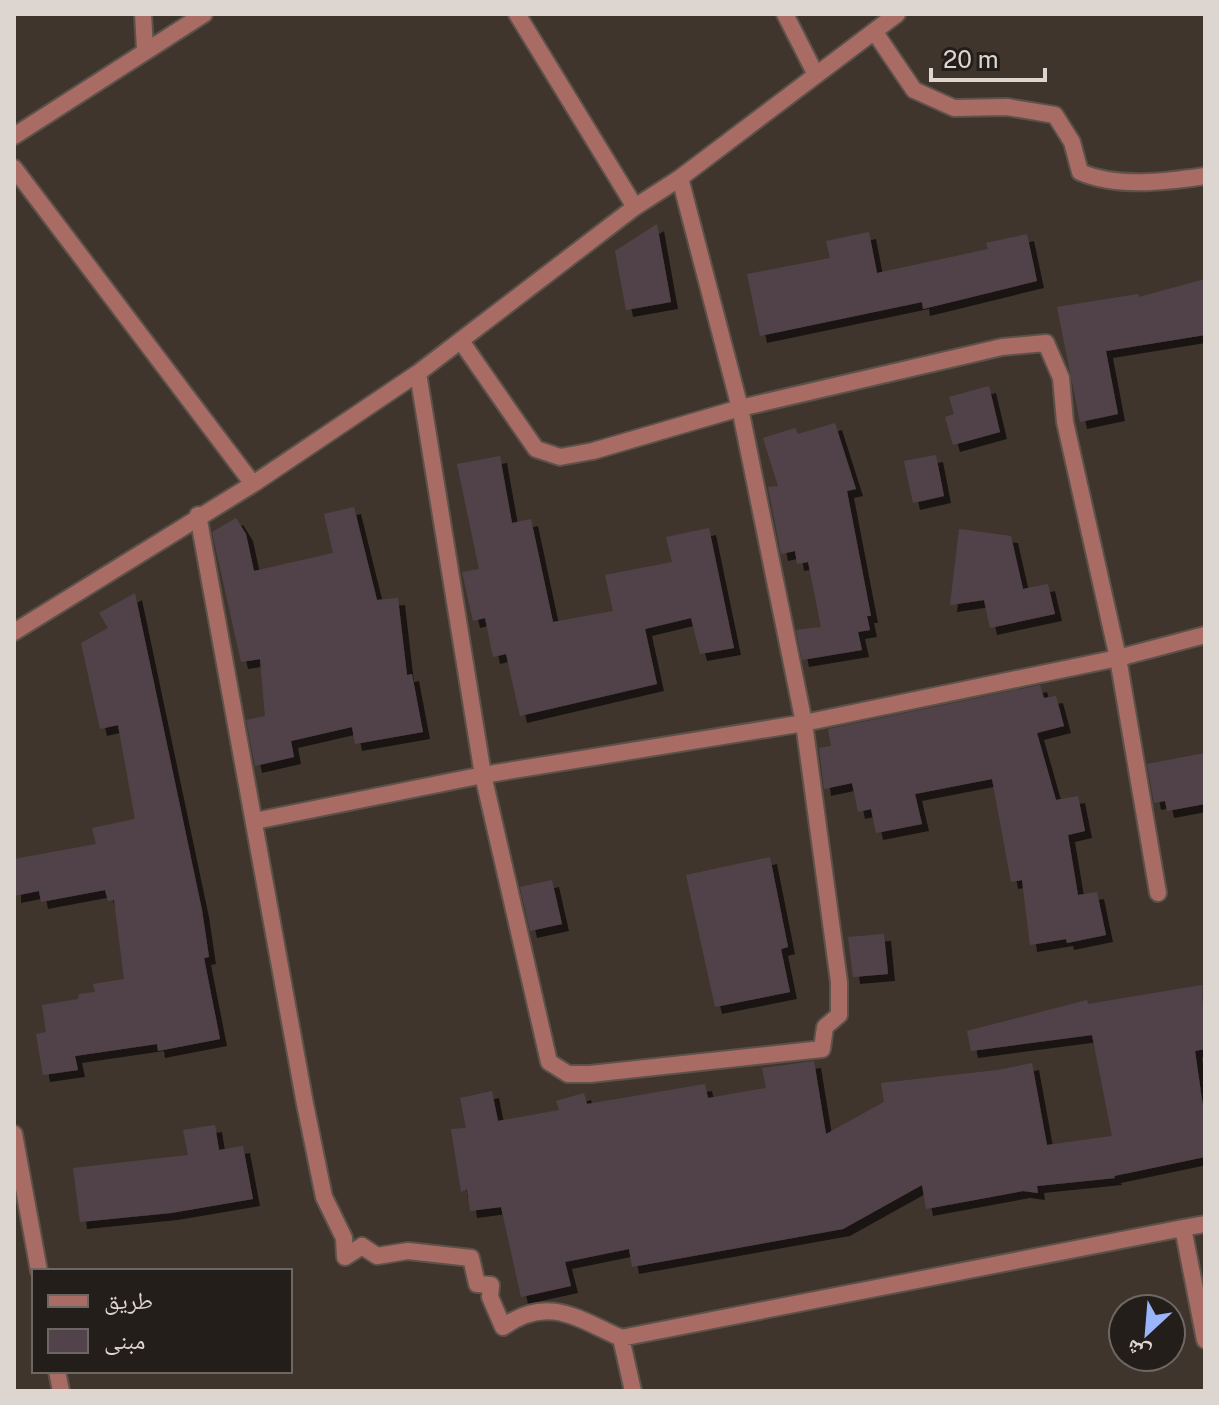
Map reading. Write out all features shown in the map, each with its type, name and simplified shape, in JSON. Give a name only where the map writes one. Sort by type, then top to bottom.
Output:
[{"type":"street","points":[[143,14],[145,49]]},
{"type":"street","points":[[14,136],[145,49],[204,14]]},
{"type":"street","points":[[517,14],[635,207]]},
{"type":"street","points":[[785,14],[816,75]]},
{"type":"street","points":[[14,632],[198,515],[253,484],[418,373],[635,207],[680,178],[897,14]]},
{"type":"street","points":[[874,31],[914,90],[954,108],[1007,107],[1055,115],[1072,142],[1080,172],[1101,182],[1172,181],[1205,176]]},
{"type":"street","points":[[14,168],[253,484]]},
{"type":"street","points":[[418,373],[483,775],[537,1022],[549,1062],[557,1070],[568,1074],[649,1071],[822,1049],[825,1027],[839,1015],[839,982],[804,723],[740,408],[680,178]]},
{"type":"street","points":[[461,341],[536,449],[560,457],[593,451],[740,408],[1002,347],[1046,343],[1061,378],[1065,422],[1118,658],[1158,893]]},
{"type":"street","points":[[198,515],[324,1197],[344,1238],[345,1257],[362,1246],[377,1256],[408,1251],[471,1258],[477,1284],[491,1285],[490,1297],[503,1327],[519,1315],[545,1308],[572,1315],[621,1338],[1205,1224]]},
{"type":"street","points":[[255,821],[483,775],[804,723],[1118,658],[1205,635]]},
{"type":"street","points":[[14,1134],[39,1269]]},
{"type":"street","points":[[1183,1228],[1205,1340]]},
{"type":"street","points":[[621,1338],[633,1391]]},
{"type":"building","points":[[657,224],[671,302],[626,310],[615,251]]},
{"type":"building","points":[[869,232],[877,273],[988,249],[986,243],[1027,234],[1037,281],[923,309],[922,302],[760,336],[747,274],[830,258],[826,241]]},
{"type":"building","points":[[1205,279],[1205,335],[1106,351],[1118,414],[1080,422],[1057,307],[1138,294],[1139,297]]},
{"type":"building","points":[[989,386],[1000,432],[953,445],[945,417],[954,414],[949,397]]},
{"type":"building","points":[[835,423],[856,489],[847,491],[871,616],[867,616],[870,630],[858,632],[862,650],[802,660],[796,630],[821,627],[808,562],[797,564],[795,551],[781,554],[768,487],[778,486],[763,438],[795,428],[798,434]]},
{"type":"building","points":[[936,455],[944,496],[913,503],[904,461]]},
{"type":"building","points":[[500,456],[512,523],[531,519],[553,622],[613,611],[605,575],[672,562],[666,537],[709,528],[734,648],[700,654],[691,618],[645,629],[657,684],[520,716],[506,654],[493,657],[485,618],[473,621],[462,572],[479,569],[457,464]]},
{"type":"building","points":[[354,507],[377,600],[398,598],[407,675],[412,674],[423,732],[355,744],[352,727],[291,741],[294,757],[255,766],[246,720],[265,716],[260,659],[241,662],[212,532],[236,518],[246,534],[254,571],[333,553],[324,514]]},
{"type":"building","points":[[959,529],[1011,536],[1023,589],[1048,584],[1055,614],[990,628],[984,600],[950,605]]},
{"type":"building","points":[[135,593],[202,910],[209,957],[204,958],[220,1039],[158,1051],[157,1044],[75,1056],[78,1070],[43,1075],[36,1034],[46,1032],[42,1005],[78,999],[79,994],[95,992],[93,984],[124,979],[114,900],[108,901],[105,890],[41,902],[39,891],[14,896],[14,859],[96,844],[92,828],[135,819],[118,725],[100,729],[81,643],[108,628],[99,613]]},
{"type":"building","points":[[1040,685],[1044,698],[1056,696],[1064,726],[1037,733],[1056,800],[1078,796],[1085,831],[1068,835],[1078,895],[1097,892],[1106,935],[1067,943],[1066,939],[1030,945],[1022,880],[1011,882],[992,779],[915,794],[922,824],[876,833],[871,809],[858,812],[852,783],[824,789],[819,748],[831,746],[828,729]]},
{"type":"building","points":[[1205,753],[1205,804],[1167,811],[1165,801],[1154,803],[1147,764]]},
{"type":"building","points":[[770,857],[788,947],[781,949],[790,992],[715,1007],[686,875]]},
{"type":"building","points":[[552,880],[562,924],[530,931],[520,887]]},
{"type":"building","points":[[884,934],[888,974],[853,977],[848,937]]},
{"type":"building","points":[[1202,985],[1205,1049],[1195,1051],[1205,1120],[1205,1157],[1115,1178],[1037,1186],[1038,1193],[1023,1191],[926,1209],[922,1185],[843,1229],[632,1267],[629,1249],[565,1262],[571,1286],[521,1297],[501,1207],[470,1211],[467,1189],[461,1192],[451,1129],[466,1128],[460,1098],[492,1091],[498,1121],[559,1110],[556,1101],[584,1093],[587,1104],[705,1084],[708,1098],[766,1088],[762,1068],[814,1061],[826,1134],[884,1102],[881,1083],[998,1070],[1032,1063],[1047,1145],[1112,1136],[1092,1035],[971,1051],[967,1031],[1087,1000],[1088,1004]]},
{"type":"building","points":[[215,1125],[219,1150],[243,1146],[253,1199],[171,1213],[80,1222],[73,1168],[188,1155],[183,1130]]}]
